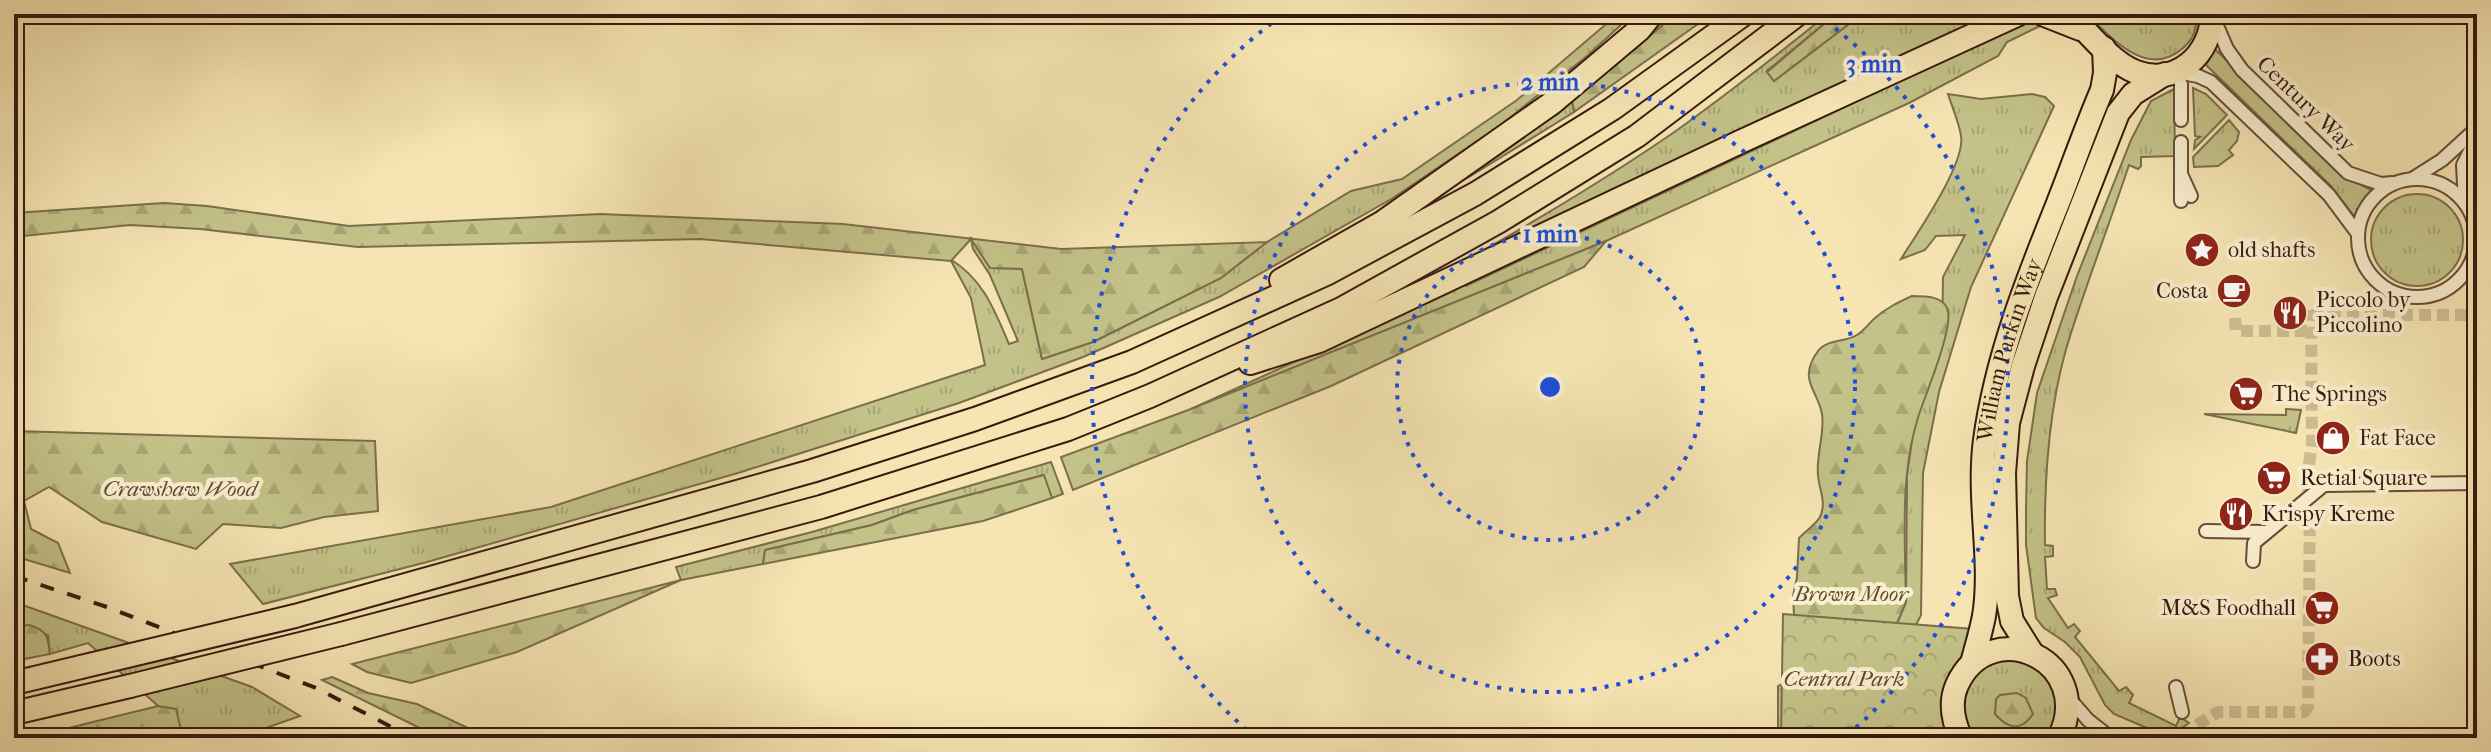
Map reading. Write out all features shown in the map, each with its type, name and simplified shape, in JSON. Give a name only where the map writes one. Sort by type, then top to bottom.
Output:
[{"type":"highway","points":[[1132,362],[1383,222],[1552,103],[1640,29],[1652,14]]},
{"type":"highway","points":[[14,683],[295,616],[812,471],[975,419],[1132,362],[1326,274],[1475,194],[1612,109],[1744,14]]},
{"type":"highway","points":[[14,713],[341,634],[821,507],[1068,429],[1150,396],[1341,309],[1498,222],[1637,136],[1798,14]]},
{"type":"highway","points":[[1150,396],[1319,341],[2019,14]]},
{"type":"highway","points":[[2042,14],[2096,41]]},
{"type":"highway","points":[[2070,14],[2126,67],[2136,73],[2173,77]]},
{"type":"highway","name":"William Parkin Way","points":[[2067,696],[2059,676],[2047,662],[2032,653],[2012,621],[2007,596],[2004,473],[2008,423],[2046,297],[2118,113],[2133,94],[2173,77],[2205,47],[2212,30],[2212,15]]},
{"type":"highway","name":"William Parkin Way","points":[[1961,738],[1954,722],[1952,706],[1961,676],[1972,663],[1984,615],[1986,578],[1981,494],[1993,393],[2031,272],[2102,90],[2105,73],[2096,41]]},
{"type":"highway","points":[[1972,663],[2000,650],[2016,649],[2032,653]]},
{"type":"highway","points":[[2059,738],[2068,711],[2067,696]]},
{"type":"street","name":"Century Way","points":[[2212,15],[2227,49],[2242,70],[2348,173],[2381,184],[2404,182]]},
{"type":"street","points":[[2181,120],[2173,77],[2186,72],[2211,82],[2329,195],[2358,234]]},
{"type":"street","points":[[2404,182],[2422,180],[2446,187],[2465,203],[2475,221],[2474,265],[2455,284],[2437,294],[2416,297],[2397,294],[2372,276],[2362,258],[2358,234],[2362,218],[2383,191],[2442,160],[2477,128]]},
{"type":"street","points":[[2465,203],[2463,165],[2477,137]]},
{"type":"street","points":[[2181,142],[2181,174],[2186,198]]},
{"type":"street","points":[[2253,561],[2254,543],[2329,481],[2477,483]]},
{"type":"street","points":[[2206,531],[2267,532]]},
{"type":"street","points":[[2176,687],[2182,712]]},
{"type":"street","points":[[2067,696],[2088,720],[2111,738]]},
{"type":"green space","points":[[1618,14],[1633,14],[1587,56],[1498,127],[1393,198],[1219,297],[1083,357],[959,403],[738,473],[427,562],[263,604],[230,564],[551,507],[985,365],[971,298],[950,259],[979,285],[1009,344],[1018,341],[990,275],[973,249],[971,238],[1022,269],[1042,359],[1093,342],[1221,278],[1267,242],[1351,191],[1402,179],[1517,100]]},
{"type":"green space","points":[[1661,14],[1676,14],[1572,101],[1574,112],[1469,177],[1405,212]]},
{"type":"green space","points":[[1676,14],[1712,14],[1574,112],[1572,101]]},
{"type":"green space","points":[[1828,14],[1836,14],[1767,71],[1774,81],[1862,14],[1995,14],[1406,295],[1641,155],[1771,60]]},
{"type":"green space","points":[[1836,14],[1862,14],[1774,81],[1767,72]]},
{"type":"green space","points":[[2086,14],[2197,14],[2194,33],[2187,45],[2170,57],[2156,59],[2130,52]]},
{"type":"green space","points":[[2027,21],[2040,21],[2040,26],[2007,42],[1998,56],[1909,103],[1606,241],[1191,409],[1466,286]]},
{"type":"green space","points":[[2215,49],[2348,178],[2373,191],[2354,216],[2331,186],[2206,65]]},
{"type":"green space","points":[[2193,88],[2206,94],[2227,115],[2194,149],[2195,140],[2200,137],[2195,136]]},
{"type":"green space","points":[[2174,89],[2175,156],[2141,157],[2138,169],[2129,165],[2071,333],[2053,411],[2045,519],[2045,545],[2053,546],[2053,556],[2045,557],[2047,589],[2055,589],[2057,595],[2048,598],[2068,628],[2074,624],[2080,631],[2075,637],[2119,691],[2126,687],[2133,695],[2129,703],[2176,726],[2180,717],[2189,723],[2168,737],[2114,714],[2105,705],[2080,657],[2036,618],[2026,545],[2026,508],[2027,461],[2037,393],[2077,276],[2131,140],[2151,101]]},
{"type":"green space","points":[[1948,94],[1981,99],[2032,94],[2045,97],[2054,106],[1971,287],[1939,392],[1923,473],[1921,615],[1903,651],[1905,738],[1778,738],[1778,686],[1802,674],[1886,649],[1906,602],[1907,475],[1914,426],[1942,342],[1943,277],[1965,235],[1936,236],[1925,250],[1901,259],[1956,163],[1961,136]]},
{"type":"green space","points":[[2229,120],[2239,132],[2237,141],[2229,150],[2233,155],[2218,166],[2194,167],[2193,157]]},
{"type":"green space","points":[[2417,194],[2435,197],[2450,207],[2460,222],[2463,240],[2460,258],[2450,273],[2435,283],[2417,286],[2399,283],[2384,273],[2374,258],[2371,240],[2374,222],[2384,207],[2399,197]]},
{"type":"green space","points":[[164,203],[349,226],[600,214],[843,224],[1061,249],[1267,242],[1221,278],[1093,342],[1042,359],[1022,269],[990,268],[971,239],[951,261],[700,239],[358,247],[200,229],[130,225],[14,237],[14,213]]},
{"type":"green space","points":[[1606,241],[1584,267],[1331,386],[1073,490],[1061,457],[1191,409]]},
{"type":"green space","name":"Brown Moor","points":[[1912,296],[1943,302],[1948,311],[1948,320],[1910,453],[1905,503],[1906,602],[1886,649],[1797,667],[1793,596],[1799,538],[1818,520],[1823,506],[1818,467],[1822,414],[1809,370],[1822,347],[1857,335],[1884,311]]},
{"type":"green space","points":[[2286,409],[2301,410],[2296,433],[2204,414],[2286,415]]},
{"type":"green space","name":"Crawshaw Wood","points":[[14,431],[375,441],[378,511],[324,517],[281,528],[223,524],[196,549],[102,522],[49,487],[24,501],[31,529],[58,543],[70,573],[14,556]]},
{"type":"green space","points":[[1051,462],[1063,494],[1052,498],[1043,475],[913,510],[872,525],[765,550],[763,564],[681,580],[676,567],[812,532]]},
{"type":"green space","points":[[1044,475],[1052,498],[983,521],[763,564],[765,550],[872,525],[913,510]]},
{"type":"green space","points":[[681,580],[517,652],[411,683],[367,672],[352,664]]},
{"type":"green space","points":[[17,603],[252,687],[300,716],[260,730],[260,738],[176,738],[158,706],[88,643],[50,654],[48,635],[14,627],[14,605]]},
{"type":"green space","name":"Central Park","points":[[1783,614],[1973,629],[1953,738],[1781,738]]},
{"type":"green space","points":[[29,625],[46,635],[50,654],[14,661],[14,627]]},
{"type":"green space","points":[[2022,658],[2050,676],[2060,706],[2050,736],[1973,738],[1962,717],[1966,684],[1990,662]]},
{"type":"green space","points":[[332,677],[368,693],[417,704],[489,738],[440,738],[322,680]]},
{"type":"green space","points":[[2017,693],[2026,698],[2033,714],[2024,724],[2014,726],[1995,714],[1996,699],[2000,695]]},
{"type":"green space","points":[[158,706],[176,709],[183,738],[28,738]]},
{"type":"tunnel","points":[[2311,315],[2476,315],[2477,308]]},
{"type":"tunnel","points":[[2197,725],[2218,712],[2304,712],[2308,707],[2310,497],[2307,479],[2312,443],[2311,310]]},
{"type":"tunnel","points":[[2235,318],[2236,331],[2311,331]]},
{"type":"railway","points":[[14,576],[107,607],[316,688],[413,738]]},
{"type":"place","name":"old shafts","points":[[2202,250]]},
{"type":"place","name":"Costa","points":[[2234,291]]},
{"type":"place","name":"Piccolo by Piccolino","points":[[2290,313]]},
{"type":"place","name":"The Springs","points":[[2246,394]]},
{"type":"place","name":"Fat Face","points":[[2333,438]]},
{"type":"place","name":"Retial Square","points":[[2274,478]]},
{"type":"place","name":"Krispy Kreme","points":[[2236,514]]},
{"type":"place","name":"M&S Foodhall","points":[[2322,608]]},
{"type":"place","name":"Boots","points":[[2322,659]]}]
